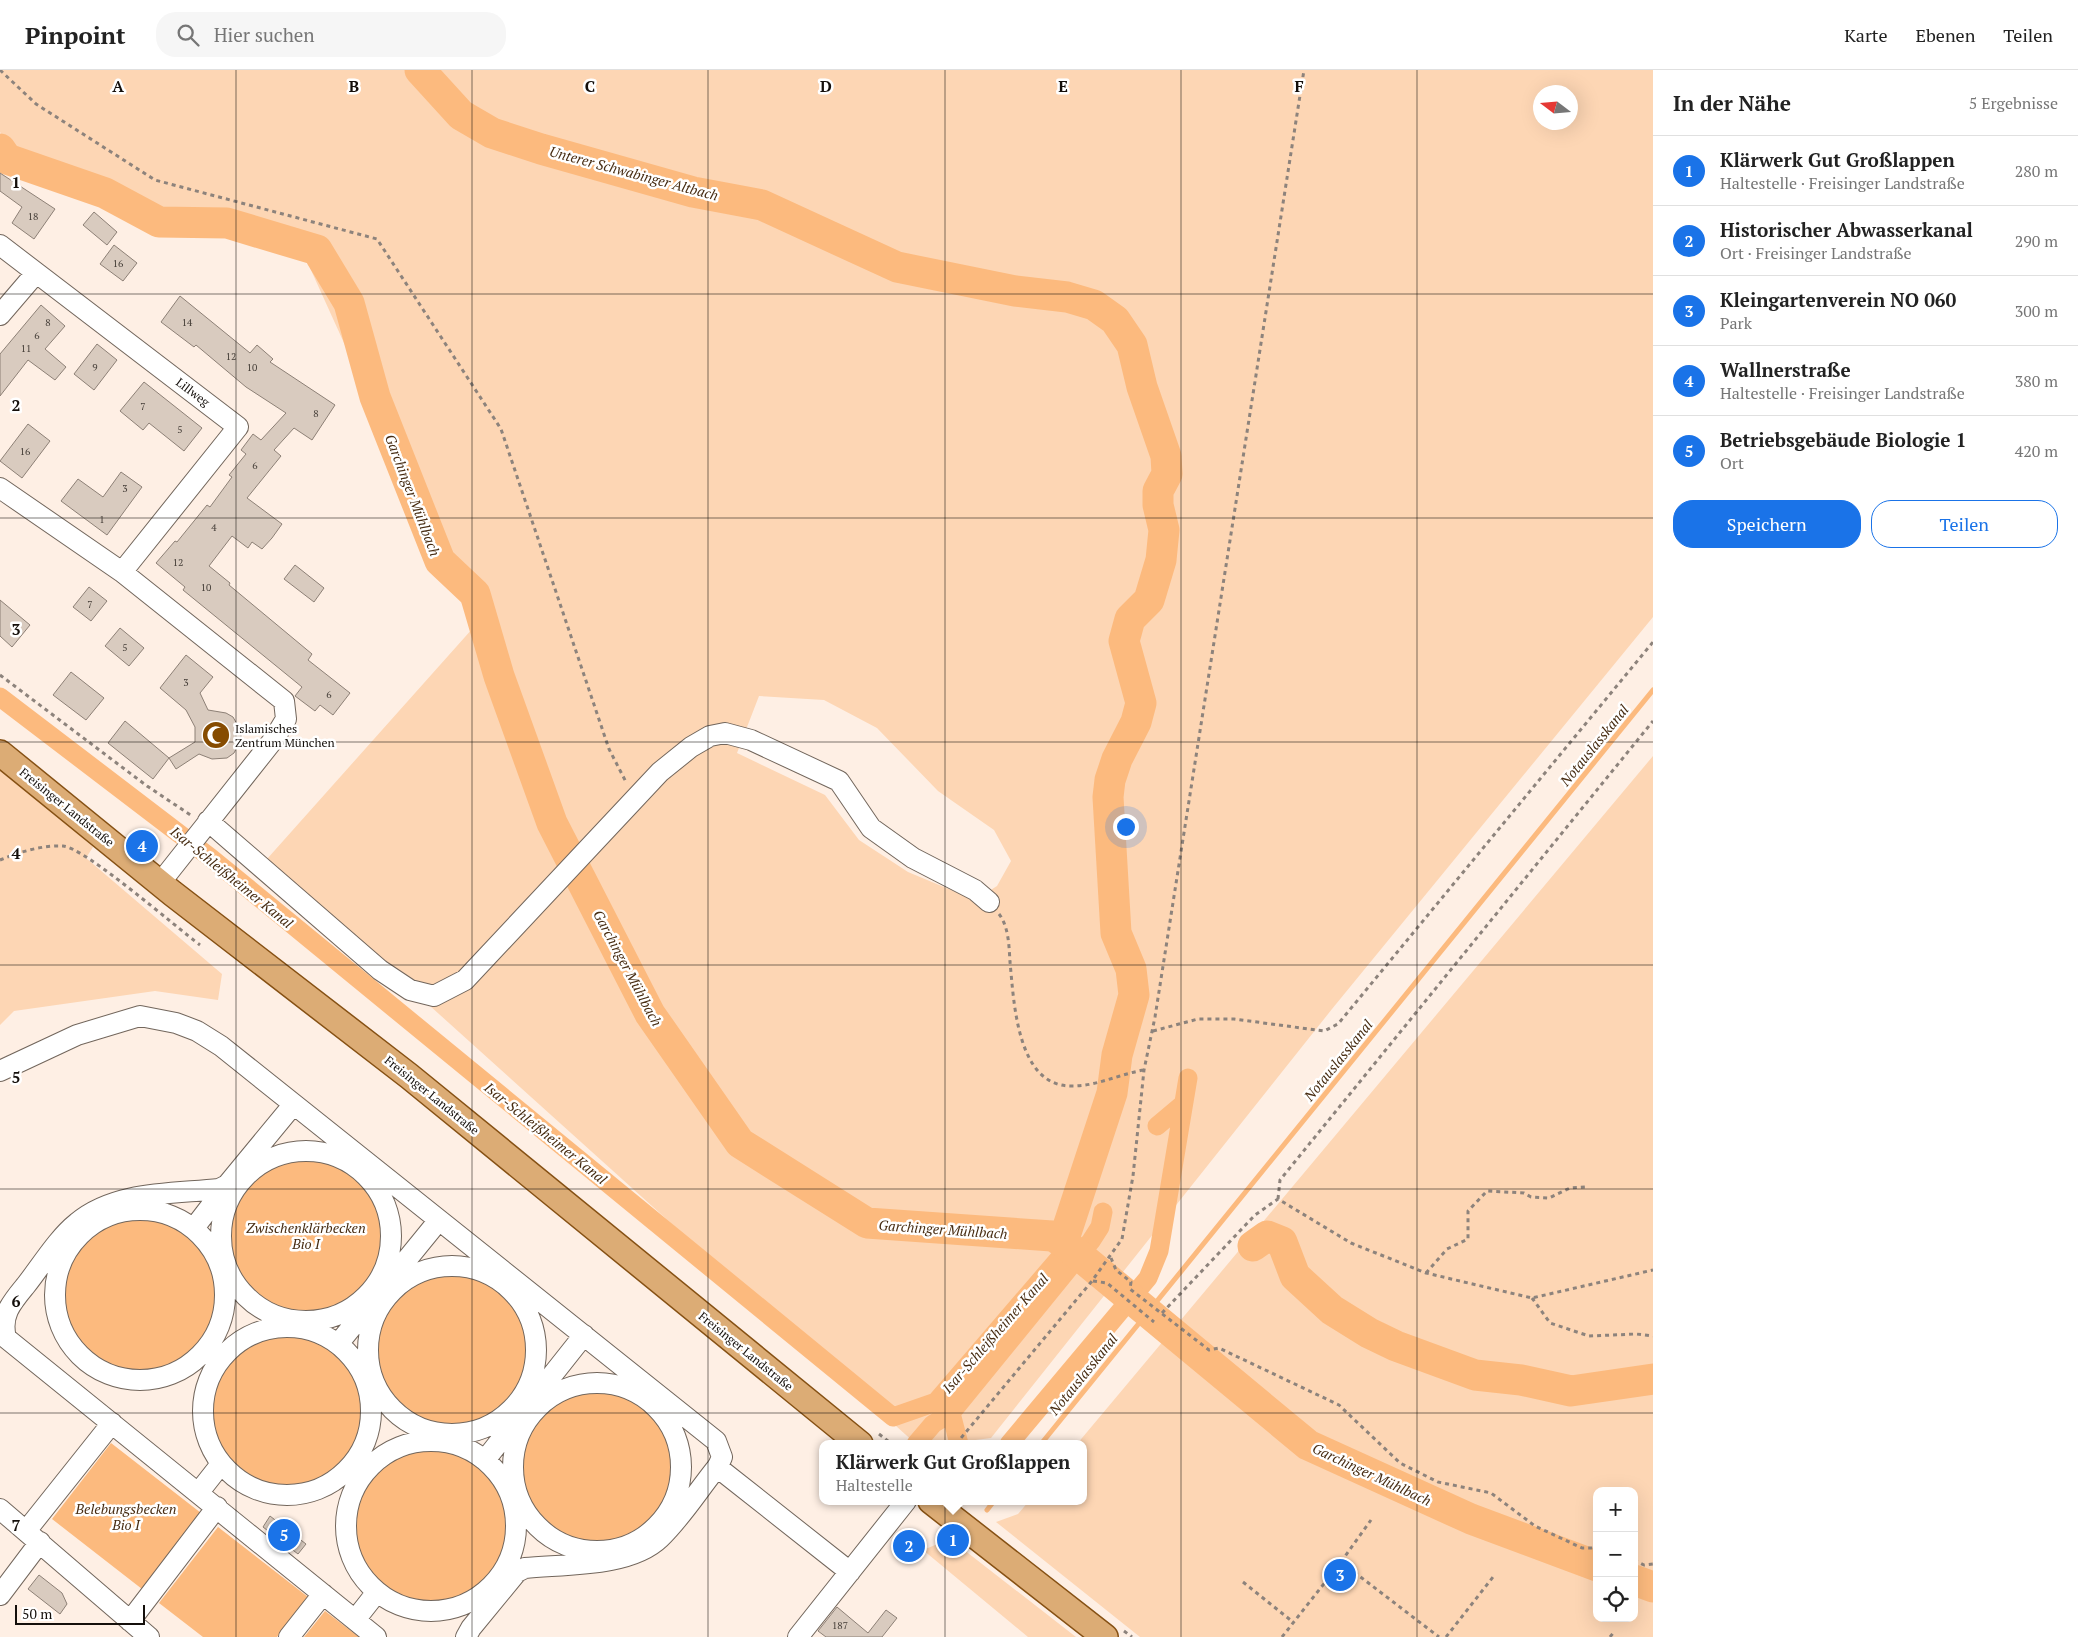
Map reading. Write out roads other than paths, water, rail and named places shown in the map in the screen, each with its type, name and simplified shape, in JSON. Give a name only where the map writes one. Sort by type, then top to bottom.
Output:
[{"type":"main road","name":"Freisinger Landstraße","points":[[0,753],[160,882],[409,1076],[855,1440]]},
{"type":"main road","points":[[936,1505],[1105,1637]]},
{"type":"street","name":"Lillweg","points":[[0,245],[238,427],[122,572]]},
{"type":"street","points":[[0,315],[36,274]]},
{"type":"street","points":[[0,488],[122,572],[284,701],[286,719],[274,739],[160,882]]},
{"type":"street","points":[[204,826],[380,970],[410,990],[434,996],[465,980],[660,772],[691,747],[710,736],[725,733],[751,740],[839,781],[871,828],[913,858],[975,890],[989,902]]},
{"type":"street","points":[[0,1071],[78,1035],[140,1016],[176,1022],[197,1031],[221,1046],[360,1163],[439,1220],[509,1281],[584,1335],[655,1399],[716,1442],[722,1457],[717,1467],[660,1538],[641,1550],[525,1568],[516,1572],[500,1584],[472,1601],[453,1609],[432,1612],[411,1609],[392,1602],[377,1592],[361,1575],[351,1556],[346,1529],[349,1501],[360,1454],[370,1427],[371,1398],[368,1347],[380,1292],[383,1274],[391,1248],[391,1218],[382,1194],[360,1163],[315,1151],[289,1152],[263,1163],[219,1189],[125,1200],[91,1212],[75,1224],[54,1262],[54,1296],[59,1324],[73,1349],[87,1362],[122,1378],[151,1379],[209,1358],[221,1356],[242,1338],[267,1328],[317,1320],[345,1312],[366,1296],[380,1292],[433,1267],[460,1265],[487,1272],[509,1281],[528,1310],[536,1337],[536,1366],[526,1393],[525,1422],[514,1449],[512,1479],[515,1497],[516,1534],[512,1554],[500,1584],[466,1637]]},
{"type":"street","points":[[194,1228],[234,1181],[293,1105]]},
{"type":"street","points":[[234,1181],[220,1237],[223,1267],[225,1277],[225,1306],[209,1358],[202,1407],[205,1435],[221,1464],[236,1479],[260,1492],[289,1496],[317,1490],[393,1450],[419,1442],[441,1438],[454,1436],[483,1430],[508,1415],[544,1400],[570,1386],[600,1381],[626,1387],[655,1399],[668,1420],[679,1444],[682,1471],[676,1497],[663,1521],[643,1539],[619,1554],[591,1552],[565,1546],[540,1530],[499,1474],[485,1460],[461,1446],[441,1438],[402,1419],[382,1399],[369,1379],[344,1348],[321,1333],[253,1304],[223,1267],[216,1252],[194,1228],[175,1216],[149,1210],[122,1211],[97,1222],[74,1241],[7,1309],[2,1328],[6,1338],[199,1492],[376,1637]]},
{"type":"street","points":[[338,1344],[439,1220]]},
{"type":"street","points":[[485,1460],[584,1335]]},
{"type":"street","points":[[67,1387],[87,1362]]},
{"type":"street","points":[[0,1594],[33,1537],[112,1422]]},
{"type":"street","points":[[199,1492],[221,1464]]},
{"type":"street","points":[[717,1467],[850,1572]]},
{"type":"street","points":[[798,1637],[903,1505]]},
{"type":"street","points":[[130,1620],[217,1507]]},
{"type":"street","points":[[0,1509],[149,1637]]},
{"type":"street","points":[[355,1620],[377,1592]]},
{"type":"street","points":[[288,1637],[323,1594]]},
{"type":"water","name":"Zwischenklärbecken Bio I","points":[[307,1154],[338,1160],[364,1178],[382,1204],[388,1235],[382,1266],[364,1292],[338,1310],[307,1316],[276,1310],[250,1292],[232,1266],[226,1235],[232,1204],[250,1178],[276,1160]]},
{"type":"water","name":"Zwischenklärbecken Bio I","points":[[139,1215],[170,1221],[196,1239],[214,1265],[220,1296],[214,1327],[196,1353],[170,1371],[139,1377],[108,1371],[82,1353],[64,1327],[58,1296],[64,1265],[82,1239],[108,1221]]},
{"type":"water","points":[[453,1270],[484,1276],[510,1294],[528,1320],[534,1351],[528,1382],[510,1408],[484,1426],[453,1432],[422,1426],[396,1408],[378,1382],[372,1351],[378,1320],[396,1294],[422,1276]]},
{"type":"water","points":[[285,1330],[316,1336],[342,1354],[360,1380],[366,1411],[360,1442],[342,1468],[316,1486],[285,1492],[254,1486],[228,1468],[210,1442],[204,1411],[210,1380],[228,1354],[254,1336]]},
{"type":"water","points":[[597,1385],[628,1391],[654,1409],[672,1435],[678,1466],[672,1497],[654,1523],[628,1541],[597,1547],[566,1541],[540,1523],[522,1497],[516,1466],[522,1435],[540,1409],[566,1391]]},
{"type":"water","name":"Belebungsbecken Bio I","points":[[111,1443],[201,1513],[142,1589],[52,1519]]},
{"type":"water","points":[[431,1446],[462,1452],[488,1470],[506,1496],[512,1527],[506,1558],[488,1584],[462,1602],[431,1608],[400,1602],[374,1584],[356,1558],[350,1527],[356,1496],[374,1470],[400,1452]]},
{"type":"water","name":"Belebungsbecken Bio I","points":[[218,1527],[308,1597],[277,1637],[203,1637],[159,1603]]},
{"type":"water","points":[[325,1611],[359,1637],[304,1637]]},
{"type":"waterway","name":"Unterer Schwabinger Altbach","points":[[420,70],[461,115],[492,133],[541,149],[693,192],[762,205],[897,267],[1015,291],[1067,297],[1094,305],[1115,320],[1132,345],[1142,387],[1166,456],[1167,474],[1158,491],[1158,505],[1164,530],[1161,560],[1149,600],[1130,619],[1124,641],[1141,703],[1136,722],[1117,759],[1110,780],[1108,797],[1116,933],[1131,969],[1134,995],[1117,1055],[1112,1093],[1063,1242]]},
{"type":"waterway","name":"Garchinger Mühlbach","points":[[0,149],[7,159],[105,193],[159,222],[227,223],[317,250],[349,303],[375,397],[440,561],[475,594],[499,676],[552,823],[650,1014],[740,1143],[867,1223],[1052,1236],[1063,1242],[1308,1445],[1471,1519],[1593,1565]]},
{"type":"waterway","name":"Notauslasskanal","points":[[1044,1440],[1653,690]]},
{"type":"waterway","name":"Isar-Schleißheimer Kanal","points":[[0,697],[211,858],[893,1417],[936,1402],[1069,1247]]},
{"type":"waterway","points":[[1012,1440],[1148,1278],[1159,1251],[1188,1078]]},
{"type":"waterway","points":[[1157,1126],[1182,1105]]},
{"type":"waterway","points":[[919,1440],[933,1424],[951,1413],[1091,1241],[1100,1227],[1103,1212]]},
{"type":"waterway","points":[[1253,1246],[1267,1236],[1282,1242],[1295,1276],[1332,1310],[1369,1333],[1396,1346],[1475,1375],[1521,1380],[1571,1391],[1653,1379]]},
{"type":"waterway","points":[[1090,1263],[1093,1253],[1091,1241]]},
{"type":"waterway","points":[[1120,1288],[1129,1286],[1139,1289]]},
{"type":"waterway","points":[[951,1413],[958,1440]]},
{"type":"waterway","name":"Notauslasskanal","points":[[987,1510],[991,1505]]},
{"type":"waterway","name":"Garchinger Mühlbach","points":[[1638,1581],[1653,1587]]},
{"type":"place","name":"Islamisches Zentrum München","points":[[216,735]]},
{"type":"place","name":"Wallnerstraße","points":[[142,846]]},
{"type":"place","name":"Betriebsgebäude Biologie 1","points":[[284,1535]]},
{"type":"place","name":"Klärwerk Gut Großlappen","points":[[953,1540]]},
{"type":"place","name":"Historischer Abwasserkanal","points":[[909,1546]]},
{"type":"place","name":"Kleingartenverein NO 060","points":[[1340,1575]]}]
